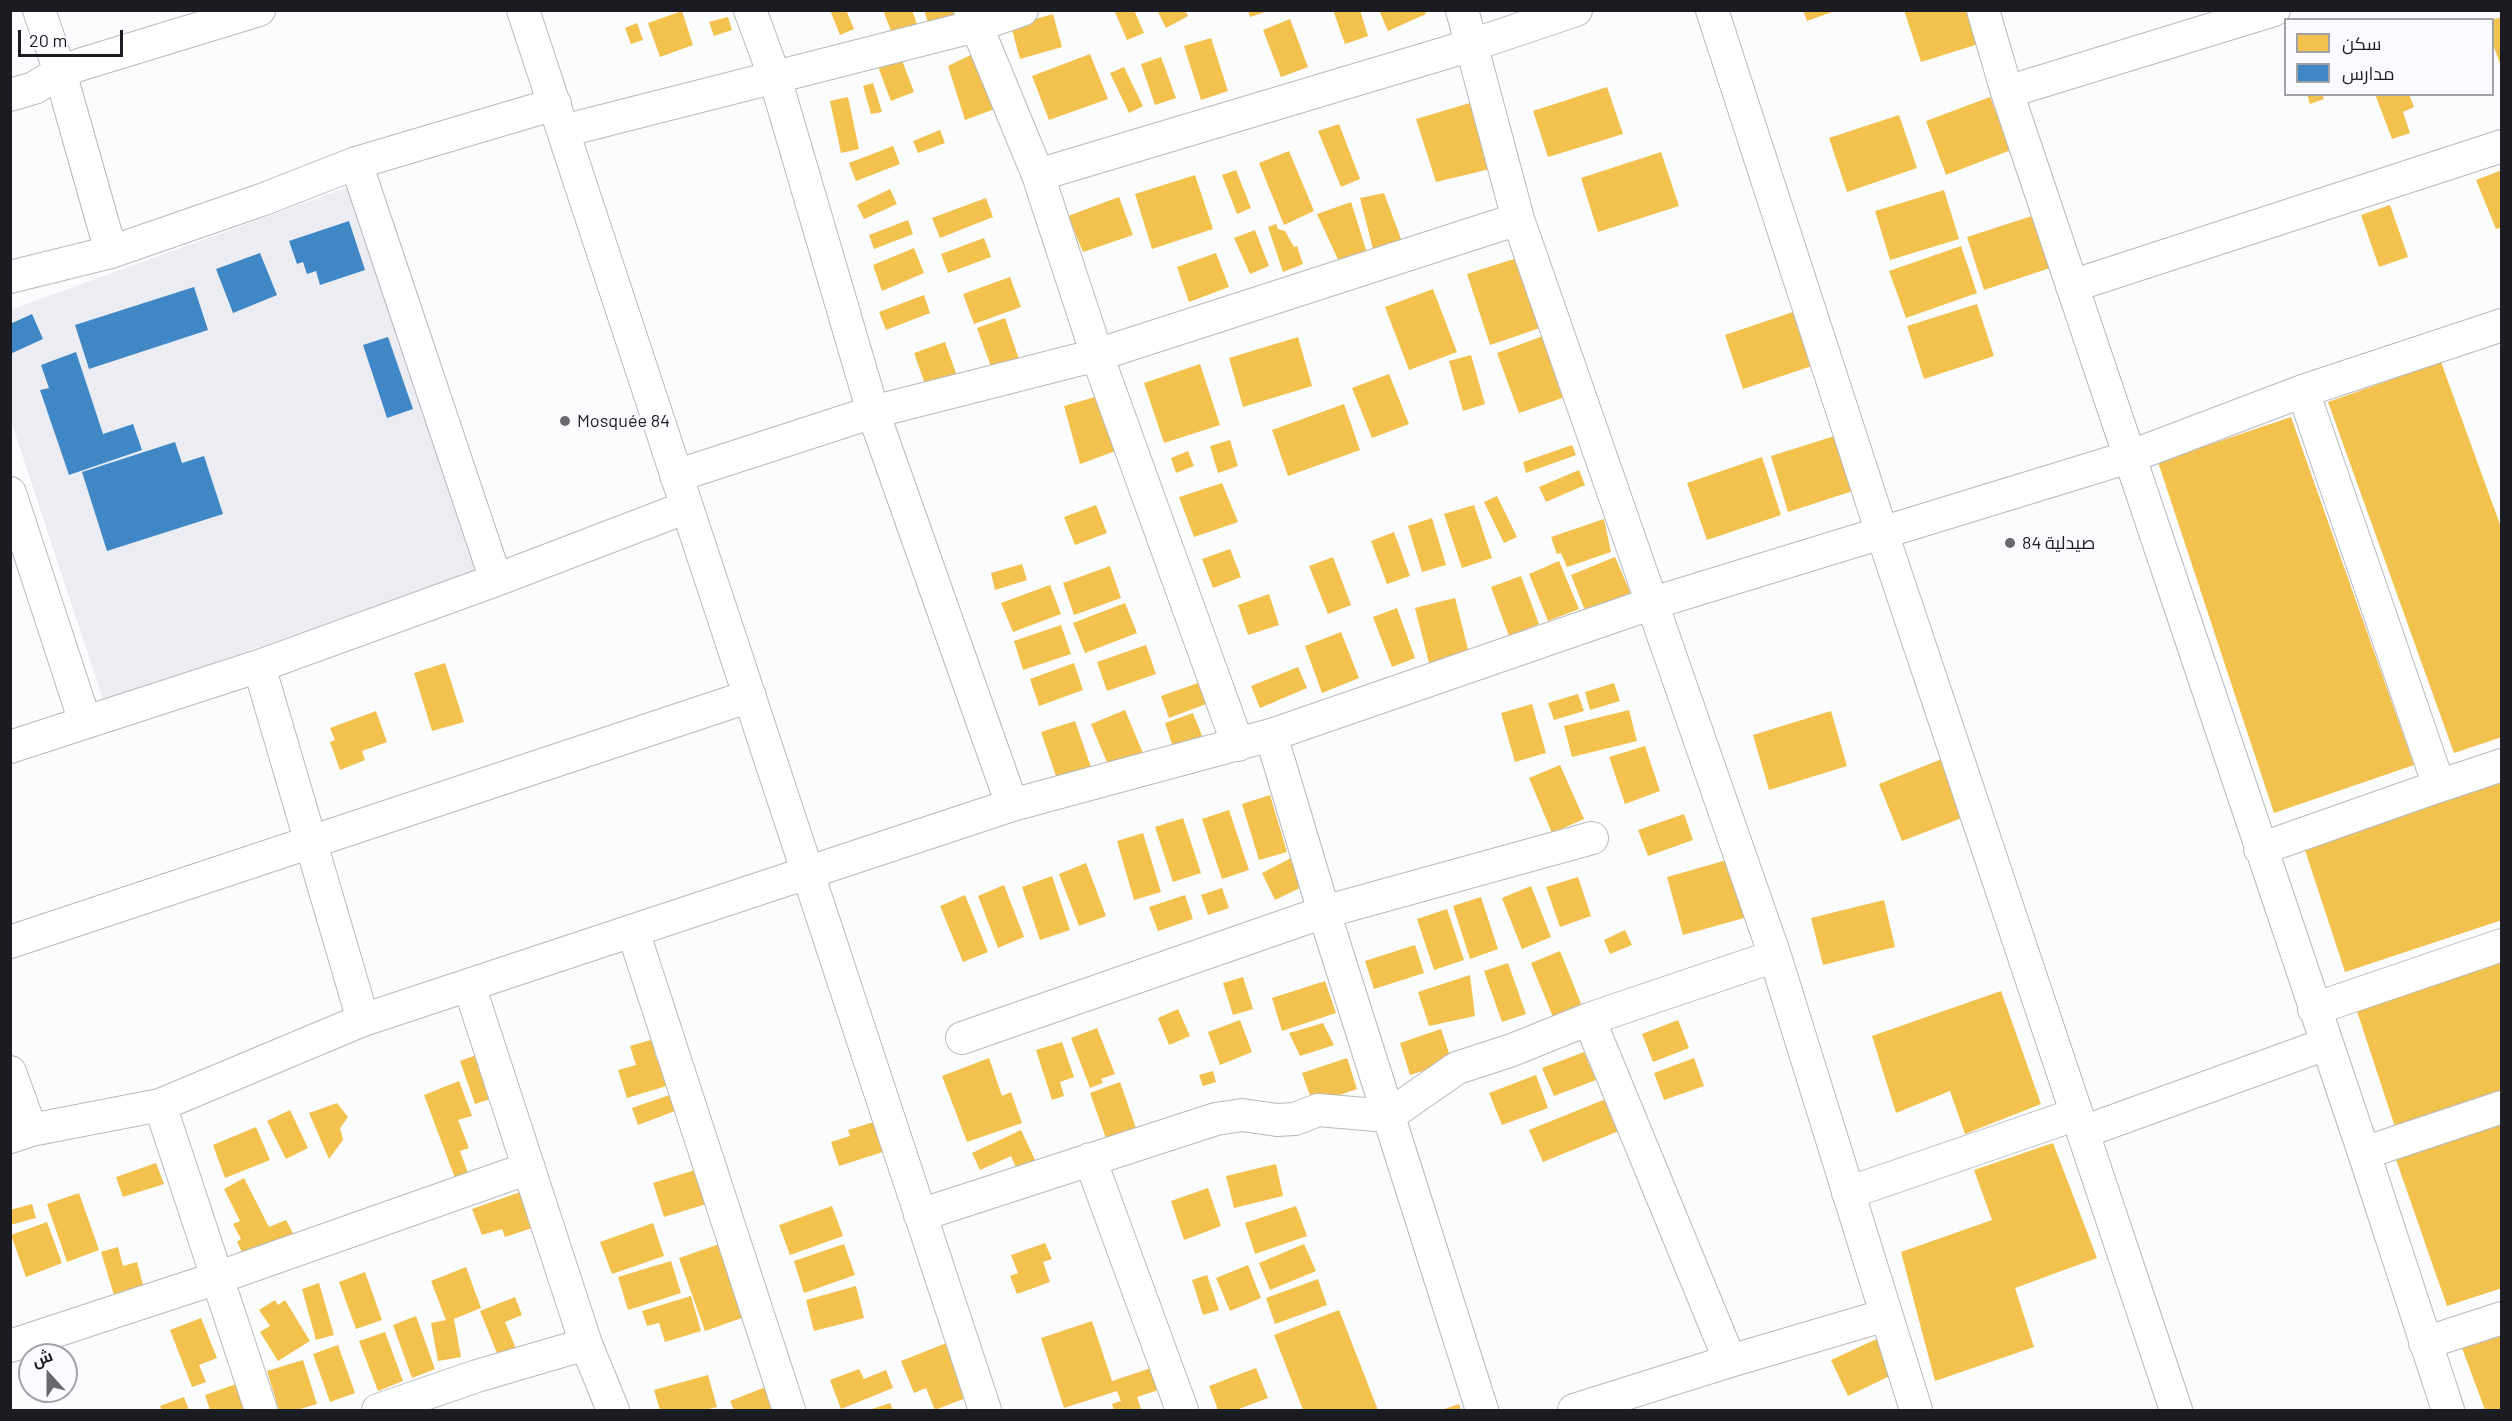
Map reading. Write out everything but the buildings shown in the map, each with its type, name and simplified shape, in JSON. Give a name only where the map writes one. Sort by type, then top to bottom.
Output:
[{"type":"street","points":[[39,10],[60,72],[111,252]]},
{"type":"street","points":[[10,96],[33,88],[60,72],[259,10]]},
{"type":"street","points":[[523,10],[985,1410]]},
{"type":"street","points":[[750,10],[776,78],[873,412],[1012,805]]},
{"type":"street","points":[[10,277],[111,252],[264,199],[356,163],[559,118],[776,78],[973,18],[1022,10]]},
{"type":"street","points":[[1462,10],[1518,219],[1775,956],[1916,1410]]},
{"type":"street","points":[[1038,175],[1472,45],[1576,10]]},
{"type":"street","points":[[1712,10],[1882,533],[2176,1410]]},
{"type":"street","points":[[1983,10],[2007,92],[2364,1153],[2448,1410]]},
{"type":"street","points":[[2007,92],[2235,16],[2274,10]]},
{"type":"street","points":[[973,18],[1038,175],[1097,355],[1238,745]]},
{"type":"street","points":[[2072,286],[2502,146]]},
{"type":"street","points":[[356,163],[496,580]]},
{"type":"street","points":[[676,476],[873,412],[1097,355],[1518,219]]},
{"type":"street","points":[[10,1072],[21,1134],[160,1105],[363,1020],[1012,805],[1271,735],[1653,603],[2129,457],[2303,391],[2502,325]]},
{"type":"street","points":[[2303,391],[2439,786]]},
{"type":"street","points":[[10,493],[85,722]]},
{"type":"street","points":[[10,747],[259,666],[496,580],[687,507]]},
{"type":"street","points":[[259,666],[363,1020]]},
{"type":"street","points":[[10,942],[750,696]]},
{"type":"street","points":[[1271,735],[1324,912],[1482,1410]]},
{"type":"street","points":[[2260,849],[2502,765]]},
{"type":"street","points":[[962,1038],[1324,912],[1592,838]]},
{"type":"street","points":[[633,931],[789,1410]]},
{"type":"street","points":[[2314,1009],[2502,945]]},
{"type":"street","points":[[920,1215],[1216,1119],[1242,1115],[1277,1120],[1295,1119],[1318,1110],[1388,1116],[1457,1068],[1512,1050],[1589,1019],[1775,956]]},
{"type":"street","points":[[469,985],[586,1344],[613,1410]]},
{"type":"street","points":[[1589,1019],[1730,1360]]},
{"type":"street","points":[[1848,1193],[2080,1123],[2326,1044]]},
{"type":"street","points":[[160,1105],[261,1410]]},
{"type":"street","points":[[2364,1153],[2502,1107]]},
{"type":"street","points":[[1090,1159],[1182,1410]]},
{"type":"street","points":[[10,1346],[217,1278],[529,1168]]},
{"type":"street","points":[[1574,1410],[1730,1360],[1886,1315]]},
{"type":"street","points":[[2425,1343],[2502,1318]]},
{"type":"street","points":[[378,1410],[427,1403],[477,1376],[586,1344]]},
{"type":"shaded area","points":[[354,185],[479,569],[104,702],[11,421],[10,310]]},
{"type":"place","name":"Mosquée 84","points":[[565,421]]},
{"type":"place","name":"84 صيدلية","points":[[2010,543]]}]
